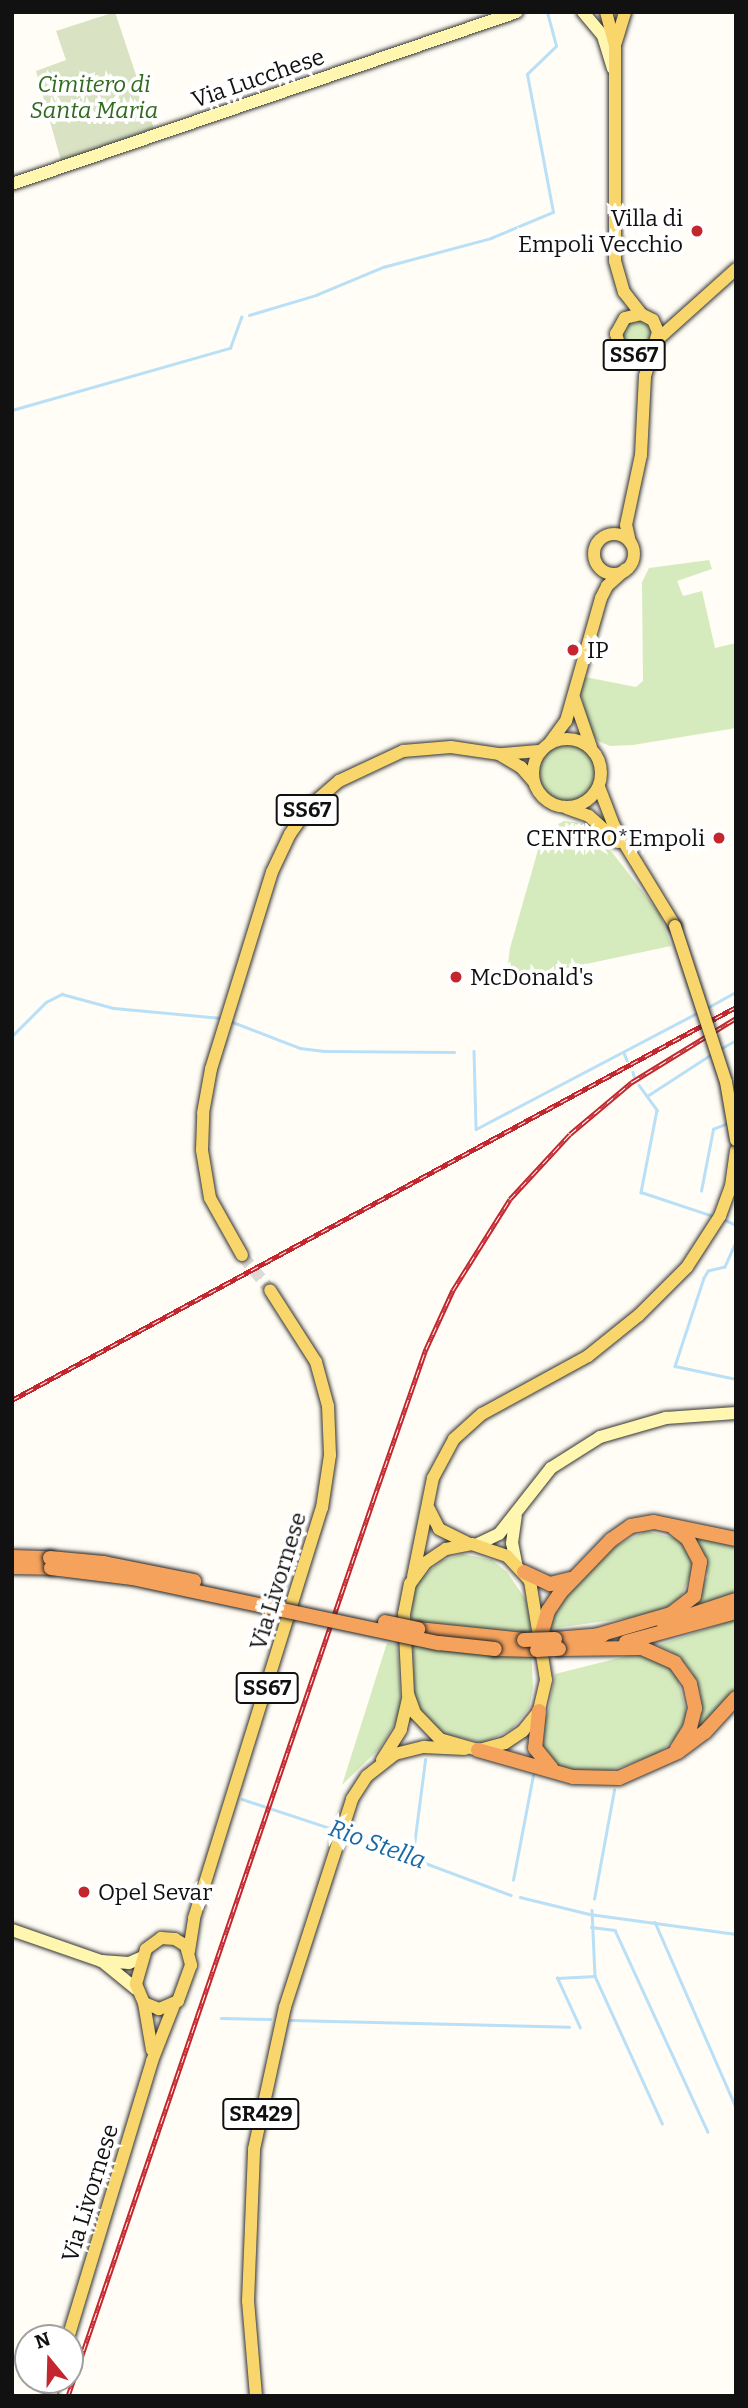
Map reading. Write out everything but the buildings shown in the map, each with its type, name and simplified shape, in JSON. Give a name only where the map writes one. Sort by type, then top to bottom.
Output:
[{"type":"highway","points":[[542,1632],[552,1604],[625,1530],[647,1522],[736,1539]]},
{"type":"highway","points":[[561,1646],[671,1614],[694,1596],[701,1577],[696,1550],[684,1534],[666,1524]]},
{"type":"highway","points":[[12,1557],[132,1578],[439,1643],[495,1649],[537,1650],[648,1638],[736,1612]]},
{"type":"highway","points":[[12,1567],[50,1563],[152,1572],[418,1629],[561,1646],[651,1649],[680,1668],[693,1689],[694,1713],[682,1744],[662,1761]]},
{"type":"highway","points":[[520,1568],[555,1584],[581,1573]]},
{"type":"highway","points":[[595,1636],[658,1626],[736,1600]]},
{"type":"highway","points":[[472,1750],[565,1775],[618,1778],[662,1761],[705,1732],[736,1698]]},
{"type":"highway","points":[[540,1711],[533,1735],[536,1753],[565,1775]]},
{"type":"main road","points":[[491,21],[510,12]]},
{"type":"main road","name":"Via Lucchese","points":[[12,184],[517,12]]},
{"type":"main road","points":[[583,12],[603,36],[615,74]]},
{"type":"main road","points":[[606,12],[615,45],[613,237],[621,322]]},
{"type":"main road","points":[[615,45],[625,12]]},
{"type":"main road","points":[[656,344],[736,269]]},
{"type":"main road","points":[[619,279],[640,314]]},
{"type":"main road","name":"SS67","points":[[534,782],[533,769],[544,749],[562,728],[601,598],[607,586],[626,569],[633,558],[628,510],[641,455],[643,395],[656,344],[657,326],[640,314],[621,322],[616,334],[638,370],[643,395]]},
{"type":"main road","name":"SS67","points":[[625,351],[636,356],[656,344]]},
{"type":"main road","name":"SS67","points":[[601,598],[595,548],[628,510]]},
{"type":"main road","points":[[606,535],[619,535],[630,542]]},
{"type":"main road","points":[[597,565],[607,572],[626,569]]},
{"type":"main road","points":[[573,694],[578,721],[601,768],[599,788],[614,826],[674,926],[726,1082],[736,1140]]},
{"type":"main road","name":"SS67","points":[[242,1255],[213,1205],[202,1150],[206,1090],[281,852],[320,796],[361,767],[403,751],[442,746],[499,754],[544,749],[572,739],[592,750]]},
{"type":"main road","name":"SS67","points":[[499,754],[522,767],[545,799],[567,808]]},
{"type":"main road","points":[[567,808],[586,802],[599,788]]},
{"type":"main road","points":[[567,808],[589,816],[633,857]]},
{"type":"main road","points":[[517,1514],[512,1536],[520,1568],[535,1592],[546,1680],[540,1711],[518,1736],[472,1750],[440,1739],[423,1725],[408,1694],[404,1607],[439,1463],[470,1422],[588,1356],[639,1315],[687,1267],[720,1216],[731,1186],[736,1150]]},
{"type":"main road","name":"Via Livornese","points":[[72,2324],[152,2061],[189,1972],[194,1918],[322,1508],[331,1455],[328,1406],[316,1362],[270,1290]]},
{"type":"main road","points":[[413,1577],[433,1556],[499,1534],[551,1468],[600,1437],[666,1418],[736,1413]]},
{"type":"main road","points":[[428,1503],[439,1529],[520,1568]]},
{"type":"main road","name":"SR429","points":[[256,2396],[248,2301],[254,2149],[285,2007],[340,1835],[356,1791],[378,1765],[401,1729],[408,1694]]},
{"type":"main road","name":"SR429","points":[[378,1765],[418,1748],[472,1750]]},
{"type":"main road","points":[[101,1961],[136,1990],[143,1957],[155,1941],[169,1938],[194,1918]]},
{"type":"main road","points":[[12,1930],[101,1961],[129,1963],[143,1957]]},
{"type":"main road","points":[[169,1938],[180,1941],[189,1951]]},
{"type":"main road","name":"Via Livornese","points":[[136,1990],[144,2003],[151,2027],[152,2061]]},
{"type":"main road","points":[[144,2003],[159,2009],[174,2004]]},
{"type":"green space","name":"Cimitero di Santa Maria","points":[[115,12],[154,129],[61,161],[36,71],[66,60],[56,31]]},
{"type":"green space","points":[[637,321],[647,325],[651,335],[647,345],[637,349],[627,345],[623,335],[627,325]]},
{"type":"green space","points":[[709,560],[712,569],[677,581],[683,596],[702,591],[715,648],[736,643],[736,728],[633,745],[610,746],[598,741],[591,732],[580,691],[585,677],[636,687],[643,681],[642,582],[649,568]]},
{"type":"green space","points":[[567,744],[583,749],[591,757],[596,773],[591,789],[583,797],[567,802],[551,797],[543,789],[538,773],[543,757],[551,749]]},
{"type":"green space","points":[[564,821],[580,823],[597,833],[660,914],[671,946],[506,981],[510,948],[540,843],[552,827]]},
{"type":"green space","points":[[646,1531],[679,1539],[690,1553],[692,1571],[681,1597],[664,1609],[629,1618],[547,1629],[551,1612],[608,1550]]},
{"type":"green space","points":[[689,1533],[736,1547],[736,1592],[688,1609],[708,1576],[699,1543]]},
{"type":"green space","points":[[463,1554],[492,1560],[507,1572],[526,1600],[530,1619],[533,1688],[529,1708],[512,1729],[484,1743],[439,1733],[422,1715],[414,1695],[412,1597],[417,1582],[441,1561]]},
{"type":"green space","points":[[736,1619],[736,1688],[724,1705],[692,1733],[701,1694],[692,1672],[679,1656],[658,1645]]},
{"type":"green space","points":[[387,1643],[397,1644],[401,1705],[397,1720],[379,1749],[342,1785]]},
{"type":"green space","points":[[635,1654],[664,1662],[677,1675],[687,1716],[674,1740],[657,1754],[609,1771],[576,1771],[552,1764],[539,1749],[539,1727],[548,1713],[555,1674]]},
{"type":"waterway","points":[[201,12],[239,12]]},
{"type":"waterway","points":[[249,315],[316,295],[383,267],[491,238],[553,212],[527,74],[556,46],[547,12]]},
{"type":"waterway","points":[[12,410],[230,348],[241,317]]},
{"type":"waterway","points":[[705,1009],[736,992]]},
{"type":"waterway","points":[[12,1036],[46,1002],[62,994],[114,1008],[221,1018]]},
{"type":"waterway","points":[[474,1051],[476,1129],[699,1012]]},
{"type":"waterway","points":[[230,1021],[300,1048],[324,1051],[454,1052]]},
{"type":"waterway","points":[[720,1049],[736,1040]]},
{"type":"waterway","points":[[624,1053],[627,1060]]},
{"type":"waterway","points":[[647,1096],[712,1054]]},
{"type":"waterway","points":[[633,1072],[634,1076]]},
{"type":"waterway","points":[[639,1085],[657,1110],[641,1192],[713,1216]]},
{"type":"waterway","points":[[701,1191],[713,1129],[730,1122]]},
{"type":"waterway","points":[[723,1219],[736,1225]]},
{"type":"waterway","points":[[736,1242],[725,1267],[708,1271],[704,1278],[675,1366],[736,1379]]},
{"type":"waterway","points":[[414,1845],[425,1760]]},
{"type":"waterway","points":[[513,1880],[533,1775]]},
{"type":"waterway","points":[[594,1899],[614,1790]]},
{"type":"waterway","name":"Rio Stella","points":[[242,1799],[339,1831]]},
{"type":"waterway","name":"Rio Stella","points":[[345,1833],[511,1895]]},
{"type":"waterway","name":"Rio Stella","points":[[520,1897],[589,1914],[736,1934]]},
{"type":"waterway","points":[[592,1910],[595,1976],[662,2123]]},
{"type":"waterway","points":[[655,1922],[736,2107]]},
{"type":"waterway","points":[[591,1927],[615,1930],[708,2132]]},
{"type":"waterway","points":[[580,2028],[557,1978],[595,1976]]},
{"type":"waterway","points":[[221,2018],[270,2019]]},
{"type":"waterway","points":[[291,2020],[569,2027]]},
{"type":"tunnel","points":[[242,1255],[270,1290]]},
{"type":"railway","points":[[12,1400],[736,1007]]},
{"type":"railway","points":[[68,2396],[374,1498],[426,1349],[453,1290],[510,1199],[570,1134],[632,1082],[736,1018]]},
{"type":"place","name":"Villa di Empoli Vecchio","points":[[697,231]]},
{"type":"place","name":"IP","points":[[573,650]]},
{"type":"place","name":"CENTRO*Empoli","points":[[719,838]]},
{"type":"place","name":"McDonald's","points":[[456,977]]},
{"type":"place","name":"Opel Sevar","points":[[84,1892]]}]
